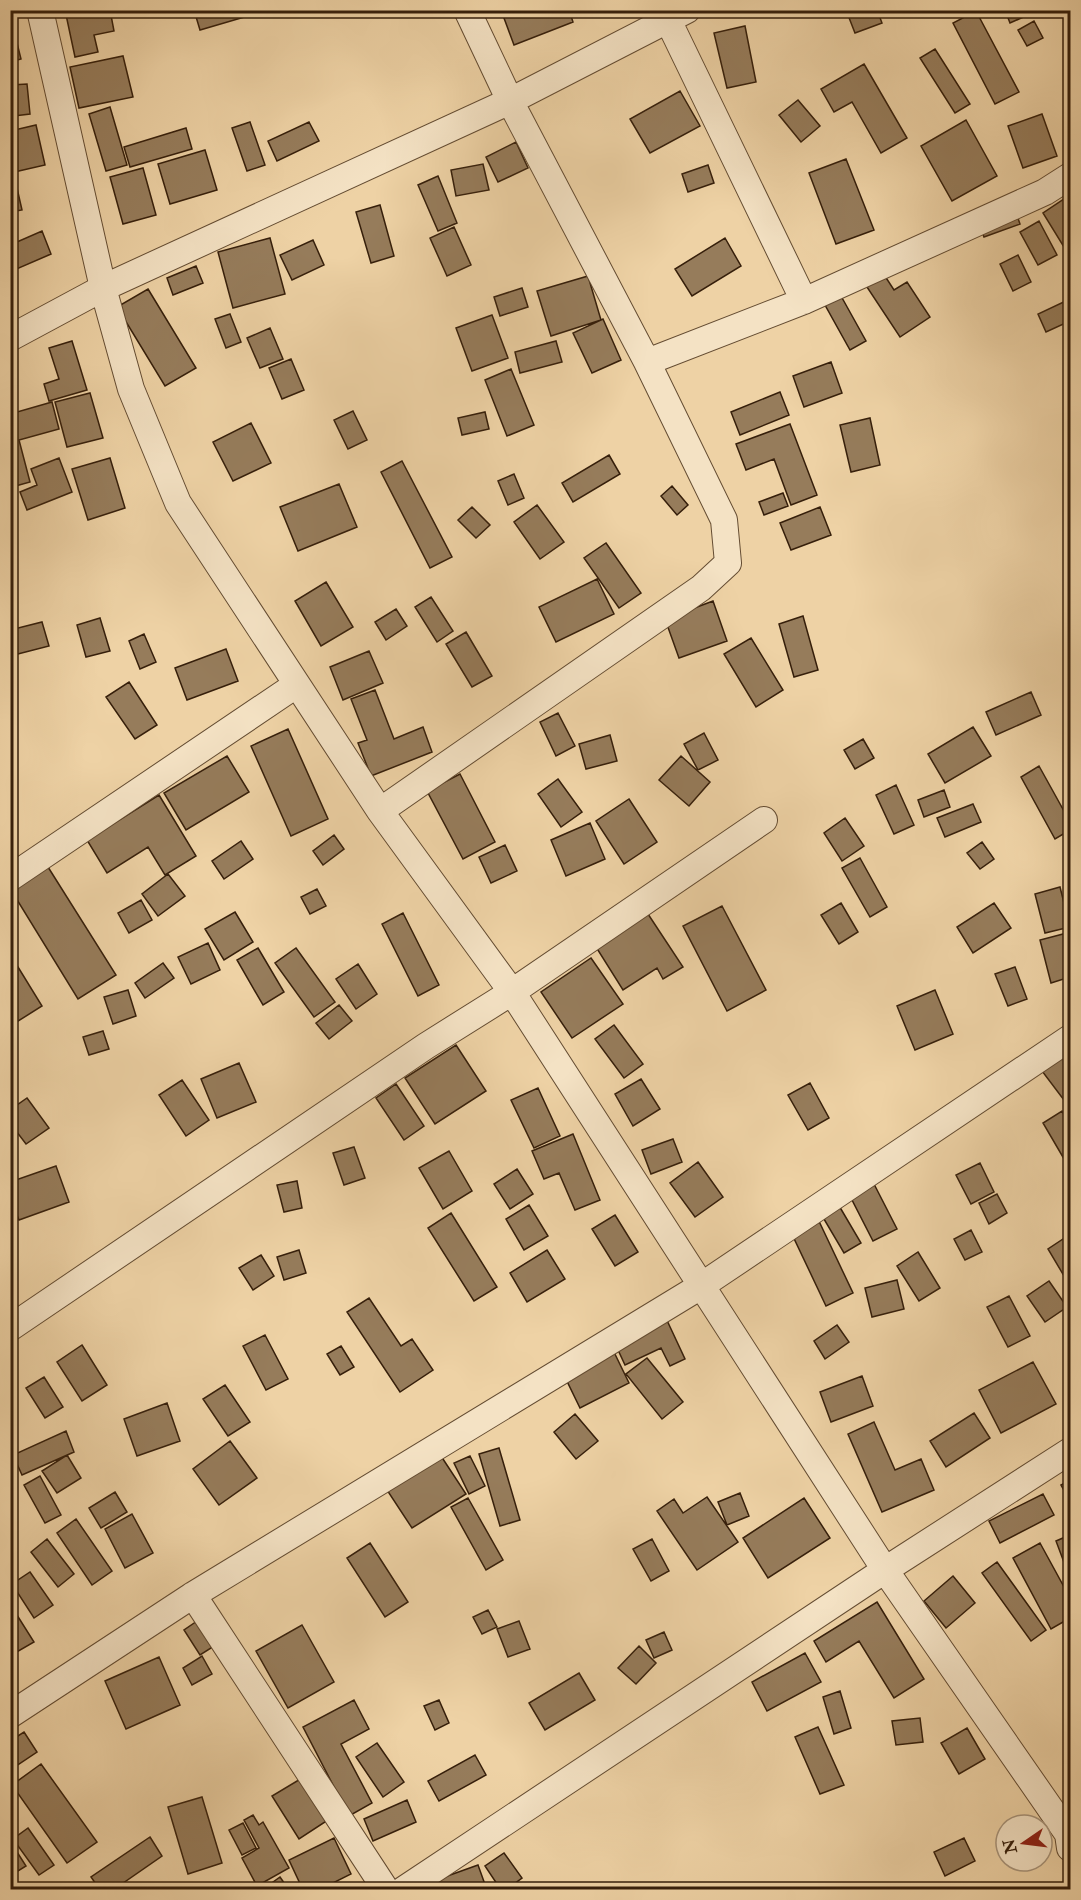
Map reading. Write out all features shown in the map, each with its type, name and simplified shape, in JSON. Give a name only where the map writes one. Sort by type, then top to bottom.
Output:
[{"type":"street","points":[[40,10],[104,288],[131,389],[178,503],[380,811],[512,992],[885,1570],[1070,1838]]},
{"type":"street","points":[[380,811],[701,588],[728,562],[724,520],[647,362],[510,101],[467,10]]},
{"type":"street","points":[[10,338],[104,288],[510,101],[678,15],[804,302]]},
{"type":"street","points":[[647,362],[804,302],[1045,192],[1071,176]]},
{"type":"street","points":[[10,878],[296,685]]},
{"type":"street","points":[[10,1328],[426,1046],[512,992],[764,820]]},
{"type":"street","points":[[10,1715],[193,1595],[701,1286],[1071,1038]]},
{"type":"street","points":[[403,1890],[885,1570],[1071,1451]]},
{"type":"street","points":[[193,1595],[386,1890]]},
{"type":"building","points":[[65,10],[110,10],[114,31],[94,35],[98,52],[75,57]]},
{"type":"building","points":[[194,10],[247,10],[248,16],[200,30]]},
{"type":"building","points":[[501,10],[569,10],[573,22],[514,45]]},
{"type":"building","points":[[846,10],[877,10],[882,23],[855,33]]},
{"type":"building","points":[[1005,10],[1039,10],[1010,23]]},
{"type":"building","points":[[976,11],[1019,92],[995,104],[953,23]]},
{"type":"building","points":[[10,15],[21,59],[10,62]]},
{"type":"building","points":[[1034,21],[1043,38],[1027,46],[1018,30]]},
{"type":"building","points":[[745,26],[756,82],[727,88],[714,33]]},
{"type":"building","points":[[935,49],[970,104],[955,113],[920,58]]},
{"type":"building","points":[[123,56],[133,97],[79,108],[70,67]]},
{"type":"building","points":[[864,64],[907,138],[881,153],[852,102],[834,112],[821,89]]},
{"type":"building","points":[[27,84],[30,114],[14,116],[11,85]]},
{"type":"building","points":[[680,91],[700,126],[650,153],[630,119]]},
{"type":"building","points":[[798,100],[820,126],[801,142],[779,115]]},
{"type":"building","points":[[110,107],[127,165],[106,171],[89,114]]},
{"type":"building","points":[[1042,114],[1057,156],[1023,168],[1008,126]]},
{"type":"building","points":[[966,120],[997,176],[952,201],[921,146]]},
{"type":"building","points":[[250,122],[265,165],[247,171],[232,128]]},
{"type":"building","points":[[309,122],[319,141],[277,161],[268,141]]},
{"type":"building","points":[[36,125],[45,165],[10,173],[10,131]]},
{"type":"building","points":[[186,128],[192,149],[130,167],[124,147]]},
{"type":"building","points":[[516,142],[528,168],[498,182],[486,157]]},
{"type":"building","points":[[205,150],[217,190],[170,204],[158,164]]},
{"type":"building","points":[[846,159],[874,230],[836,244],[809,173]]},
{"type":"building","points":[[483,164],[489,190],[456,196],[451,170]]},
{"type":"building","points":[[708,165],[714,183],[688,192],[682,174]]},
{"type":"building","points":[[143,168],[156,215],[123,224],[110,177]]},
{"type":"building","points":[[14,175],[22,210],[10,212],[10,176]]},
{"type":"building","points":[[438,176],[457,223],[438,231],[418,185]]},
{"type":"building","points":[[1070,195],[1070,250],[1067,252],[1043,213]]},
{"type":"building","points":[[1013,204],[1020,224],[984,237],[977,217]]},
{"type":"building","points":[[380,205],[394,256],[371,263],[356,212]]},
{"type":"building","points":[[1039,221],[1057,255],[1038,265],[1020,232]]},
{"type":"building","points":[[454,227],[471,265],[447,276],[430,238]]},
{"type":"building","points":[[42,231],[51,254],[12,271],[10,245]]},
{"type":"building","points":[[270,238],[285,294],[233,308],[218,252]]},
{"type":"building","points":[[725,238],[741,266],[692,296],[675,269]]},
{"type":"building","points":[[313,240],[324,265],[292,280],[280,255]]},
{"type":"building","points":[[1018,255],[1031,282],[1013,291],[1000,264]]},
{"type":"building","points":[[196,266],[203,283],[173,295],[167,278]]},
{"type":"building","points":[[881,270],[894,290],[907,282],[930,317],[900,337],[863,281]]},
{"type":"building","points":[[588,276],[601,320],[551,336],[537,291]]},
{"type":"building","points":[[522,288],[528,307],[500,316],[494,297]]},
{"type":"building","points":[[148,289],[196,368],[165,386],[117,307]]},
{"type":"building","points":[[841,296],[866,341],[850,350],[825,305]]},
{"type":"building","points":[[1070,299],[1070,321],[1046,332],[1038,314]]},
{"type":"building","points":[[230,314],[241,342],[226,348],[215,319]]},
{"type":"building","points":[[492,315],[508,358],[472,371],[456,328]]},
{"type":"building","points":[[603,319],[621,360],[592,373],[573,333]]},
{"type":"building","points":[[270,328],[283,359],[260,368],[247,338]]},
{"type":"building","points":[[72,341],[87,390],[49,401],[44,384],[59,379],[49,348]]},
{"type":"building","points":[[556,341],[562,362],[520,373],[515,352]]},
{"type":"building","points":[[291,359],[304,390],[282,399],[269,368]]},
{"type":"building","points":[[831,362],[842,393],[804,407],[793,376]]},
{"type":"building","points":[[511,369],[534,425],[507,436],[485,380]]},
{"type":"building","points":[[780,392],[789,415],[740,435],[731,412]]},
{"type":"building","points":[[90,393],[103,438],[67,447],[55,402]]},
{"type":"building","points":[[52,402],[59,429],[19,440],[30,482],[12,487],[10,414]]},
{"type":"building","points":[[353,411],[367,440],[348,449],[334,420]]},
{"type":"building","points":[[485,412],[489,429],[462,435],[458,418]]},
{"type":"building","points":[[870,418],[880,465],[851,472],[840,425]]},
{"type":"building","points":[[251,423],[271,463],[233,481],[213,442]]},
{"type":"building","points":[[790,424],[817,495],[791,505],[774,459],[746,470],[736,444]]},
{"type":"building","points":[[609,455],[620,474],[573,502],[562,483]]},
{"type":"building","points":[[59,458],[72,492],[27,510],[20,492],[37,485],[31,469]]},
{"type":"building","points":[[110,458],[125,508],[88,520],[72,469]]},
{"type":"building","points":[[402,461],[452,557],[430,568],[381,472]]},
{"type":"building","points":[[514,474],[524,498],[508,505],[498,481]]},
{"type":"building","points":[[339,484],[357,527],[298,551],[280,507]]},
{"type":"building","points":[[672,486],[688,505],[677,515],[661,496]]},
{"type":"building","points":[[783,493],[788,506],[764,515],[759,502]]},
{"type":"building","points":[[537,505],[564,542],[540,559],[514,522]]},
{"type":"building","points":[[472,507],[490,525],[476,538],[458,520]]},
{"type":"building","points":[[820,507],[831,535],[791,550],[780,523]]},
{"type":"building","points":[[606,543],[641,593],[619,608],[584,558]]},
{"type":"building","points":[[597,579],[614,614],[556,642],[539,607]]},
{"type":"building","points":[[326,582],[353,627],[321,646],[295,601]]},
{"type":"building","points":[[431,597],[453,631],[437,642],[415,607]]},
{"type":"building","points":[[713,601],[727,641],[679,658],[665,619]]},
{"type":"building","points":[[396,609],[407,626],[386,640],[375,622]]},
{"type":"building","points":[[803,616],[818,670],[794,677],[779,624]]},
{"type":"building","points":[[100,618],[110,651],[86,657],[77,625]]},
{"type":"building","points":[[42,622],[49,646],[10,656],[10,630]]},
{"type":"building","points":[[466,632],[492,676],[472,687],[446,644]]},
{"type":"building","points":[[144,634],[156,662],[140,669],[129,641]]},
{"type":"building","points":[[751,638],[783,690],[756,707],[724,654]]},
{"type":"building","points":[[226,649],[238,681],[187,700],[175,668]]},
{"type":"building","points":[[369,651],[383,683],[343,700],[330,667]]},
{"type":"building","points":[[129,682],[157,725],[135,739],[106,697]]},
{"type":"building","points":[[375,690],[394,739],[423,727],[432,752],[371,776],[358,743],[367,740],[351,699]]},
{"type":"building","points":[[1031,692],[1041,715],[996,735],[986,712]]},
{"type":"building","points":[[558,713],[575,746],[556,756],[540,722]]},
{"type":"building","points":[[973,727],[991,756],[945,783],[928,754]]},
{"type":"building","points":[[288,729],[328,819],[291,836],[251,746]]},
{"type":"building","points":[[704,733],[718,760],[698,770],[684,744]]},
{"type":"building","points":[[610,735],[617,761],[586,769],[579,744]]},
{"type":"building","points":[[863,739],[874,758],[855,769],[844,750]]},
{"type":"building","points":[[227,756],[249,792],[186,830],[164,793]]},
{"type":"building","points":[[681,756],[710,782],[689,806],[659,780]]},
{"type":"building","points":[[1039,766],[1070,822],[1070,830],[1055,839],[1021,777]]},
{"type":"building","points":[[460,774],[495,842],[463,859],[427,791]]},
{"type":"building","points":[[558,779],[582,812],[561,827],[538,794]]},
{"type":"building","points":[[896,785],[914,825],[894,834],[876,795]]},
{"type":"building","points":[[944,790],[950,807],[924,817],[918,800]]},
{"type":"building","points":[[159,795],[196,856],[165,875],[148,847],[107,873],[87,840]]},
{"type":"building","points":[[629,799],[657,842],[624,864],[596,821]]},
{"type":"building","points":[[973,804],[981,822],[945,837],[937,818]]},
{"type":"building","points":[[845,818],[864,846],[842,861],[824,833]]},
{"type":"building","points":[[590,823],[605,859],[566,876],[551,840]]},
{"type":"building","points":[[334,835],[344,849],[323,865],[313,851]]},
{"type":"building","points":[[241,841],[253,859],[224,879],[212,861]]},
{"type":"building","points":[[982,842],[994,859],[980,869],[967,853]]},
{"type":"building","points":[[505,845],[517,871],[491,883],[479,857]]},
{"type":"building","points":[[860,858],[887,907],[870,917],[842,868]]},
{"type":"building","points":[[48,867],[116,975],[78,999],[11,890]]},
{"type":"building","points":[[168,874],[185,896],[158,916],[142,894]]},
{"type":"building","points":[[1060,887],[1070,927],[1045,933],[1035,894]]},
{"type":"building","points":[[317,889],[326,906],[310,914],[301,897]]},
{"type":"building","points":[[141,900],[152,920],[129,933],[118,913]]},
{"type":"building","points":[[841,903],[858,932],[839,944],[821,915]]},
{"type":"building","points":[[994,903],[1011,928],[973,953],[957,927]]},
{"type":"building","points":[[722,906],[766,990],[727,1011],[683,926]]},
{"type":"building","points":[[235,912],[253,942],[224,960],[205,929]]},
{"type":"building","points":[[403,913],[439,985],[418,996],[382,924]]},
{"type":"building","points":[[648,914],[683,967],[663,979],[657,968],[623,990],[596,947]]},
{"type":"building","points":[[1067,933],[1070,945],[1070,977],[1051,983],[1040,940]]},
{"type":"building","points":[[208,943],[220,970],[191,984],[178,957]]},
{"type":"building","points":[[258,948],[284,992],[263,1005],[237,960]]},
{"type":"building","points":[[296,948],[335,1002],[314,1017],[275,963]]},
{"type":"building","points":[[10,954],[42,1006],[15,1023],[10,1016]]},
{"type":"building","points":[[591,958],[623,1004],[572,1038],[541,992]]},
{"type":"building","points":[[163,963],[174,978],[145,998],[135,983]]},
{"type":"building","points":[[358,964],[377,994],[356,1009],[336,979]]},
{"type":"building","points":[[1015,967],[1027,999],[1008,1006],[995,974]]},
{"type":"building","points":[[128,990],[136,1016],[113,1024],[104,997]]},
{"type":"building","points":[[935,990],[953,1034],[915,1050],[897,1006]]},
{"type":"building","points":[[339,1005],[352,1021],[329,1039],[316,1023]]},
{"type":"building","points":[[614,1025],[643,1064],[624,1078],[595,1039]]},
{"type":"building","points":[[103,1031],[109,1049],[89,1055],[83,1037]]},
{"type":"building","points":[[456,1045],[486,1091],[435,1124],[405,1078]]},
{"type":"building","points":[[1070,1051],[1070,1108],[1042,1071]]},
{"type":"building","points":[[239,1063],[256,1102],[217,1118],[201,1079]]},
{"type":"building","points":[[641,1079],[660,1109],[633,1126],[615,1094]]},
{"type":"building","points":[[182,1080],[209,1120],[186,1136],[159,1095]]},
{"type":"building","points":[[810,1083],[829,1118],[808,1130],[788,1095]]},
{"type":"building","points":[[396,1084],[424,1126],[404,1140],[376,1098]]},
{"type":"building","points":[[538,1088],[560,1136],[534,1148],[511,1100]]},
{"type":"building","points":[[27,1098],[49,1128],[26,1144],[10,1123],[10,1110]]},
{"type":"building","points":[[1062,1111],[1070,1126],[1070,1163],[1067,1164],[1043,1123]]},
{"type":"building","points":[[573,1134],[600,1200],[575,1210],[559,1173],[544,1179],[532,1151]]},
{"type":"building","points":[[673,1139],[682,1162],[651,1174],[642,1150]]},
{"type":"building","points":[[354,1147],[365,1178],[344,1185],[333,1153]]},
{"type":"building","points":[[449,1151],[472,1191],[443,1209],[419,1168]]},
{"type":"building","points":[[698,1162],[723,1197],[695,1217],[670,1183]]},
{"type":"building","points":[[980,1163],[994,1192],[971,1204],[956,1175]]},
{"type":"building","points":[[56,1166],[69,1202],[19,1220],[10,1197],[10,1182]]},
{"type":"building","points":[[517,1169],[533,1194],[510,1209],[494,1184]]},
{"type":"building","points":[[297,1181],[302,1208],[284,1212],[277,1185]]},
{"type":"building","points":[[874,1184],[897,1229],[873,1241],[850,1196]]},
{"type":"building","points":[[997,1194],[1007,1213],[989,1224],[979,1203]]},
{"type":"building","points":[[838,1204],[861,1243],[844,1253],[821,1214]]},
{"type":"building","points":[[529,1205],[548,1236],[524,1250],[506,1219]]},
{"type":"building","points":[[451,1213],[497,1287],[474,1301],[428,1228]]},
{"type":"building","points":[[615,1215],[638,1252],[615,1266],[592,1229]]},
{"type":"building","points":[[817,1217],[853,1293],[826,1306],[790,1230]]},
{"type":"building","points":[[971,1230],[982,1252],[965,1260],[954,1239]]},
{"type":"building","points":[[1069,1235],[1070,1237],[1070,1286],[1048,1249]]},
{"type":"building","points":[[299,1250],[306,1273],[284,1280],[277,1257]]},
{"type":"building","points":[[547,1250],[565,1279],[527,1302],[510,1273]]},
{"type":"building","points":[[918,1252],[940,1288],[919,1301],[897,1266]]},
{"type":"building","points":[[261,1255],[274,1276],[253,1290],[239,1268]]},
{"type":"building","points":[[897,1280],[904,1309],[872,1317],[865,1288]]},
{"type":"building","points":[[1049,1281],[1067,1307],[1045,1322],[1027,1296]]},
{"type":"building","points":[[1009,1296],[1030,1336],[1008,1347],[987,1307]]},
{"type":"building","points":[[369,1298],[401,1346],[412,1339],[433,1370],[400,1392],[347,1312]]},
{"type":"building","points":[[664,1314],[685,1359],[670,1366],[661,1348],[625,1365],[613,1339]]},
{"type":"building","points":[[837,1325],[849,1342],[825,1359],[814,1341]]},
{"type":"building","points":[[265,1335],[288,1379],[266,1390],[243,1346]]},
{"type":"building","points":[[82,1345],[107,1385],[82,1401],[57,1362]]},
{"type":"building","points":[[341,1346],[354,1367],[340,1375],[327,1354]]},
{"type":"building","points":[[612,1348],[629,1383],[580,1408],[563,1373]]},
{"type":"building","points":[[647,1358],[683,1402],[662,1419],[626,1374]]},
{"type":"building","points":[[1033,1362],[1056,1404],[1001,1433],[979,1390]]},
{"type":"building","points":[[862,1376],[873,1406],[831,1422],[820,1392]]},
{"type":"building","points":[[44,1377],[63,1407],[45,1418],[26,1388]]},
{"type":"building","points":[[225,1385],[250,1422],[228,1436],[203,1399]]},
{"type":"building","points":[[167,1403],[180,1441],[137,1456],[124,1419]]},
{"type":"building","points":[[974,1413],[990,1438],[946,1467],[930,1441]]},
{"type":"building","points":[[575,1414],[598,1441],[576,1459],[554,1432]]},
{"type":"building","points":[[874,1422],[895,1470],[921,1459],[934,1490],[882,1512],[848,1434]]},
{"type":"building","points":[[66,1431],[74,1452],[22,1475],[13,1455]]},
{"type":"building","points":[[230,1441],[257,1478],[219,1505],[193,1469]]},
{"type":"building","points":[[499,1448],[520,1520],[500,1526],[479,1454]]},
{"type":"building","points":[[67,1455],[81,1478],[57,1493],[42,1471]]},
{"type":"building","points":[[441,1456],[466,1494],[412,1528],[387,1490]]},
{"type":"building","points":[[470,1456],[485,1486],[469,1494],[454,1463]]},
{"type":"building","points":[[40,1476],[61,1515],[45,1523],[24,1485]]},
{"type":"building","points":[[1070,1480],[1070,1501],[1061,1485]]},
{"type":"building","points":[[115,1492],[127,1512],[101,1528],[89,1508]]},
{"type":"building","points":[[740,1493],[749,1516],[727,1525],[718,1502]]},
{"type":"building","points":[[1043,1494],[1054,1515],[1000,1543],[989,1521]]},
{"type":"building","points":[[707,1497],[738,1542],[697,1570],[657,1511],[674,1499],[683,1513]]},
{"type":"building","points":[[468,1498],[503,1560],[486,1570],[451,1507]]},
{"type":"building","points":[[804,1498],[830,1538],[768,1578],[743,1538]]},
{"type":"building","points":[[132,1514],[153,1553],[125,1568],[105,1529]]},
{"type":"building","points":[[76,1519],[112,1571],[92,1585],[57,1533]]},
{"type":"building","points":[[1070,1535],[1070,1563],[1065,1565],[1056,1541]]},
{"type":"building","points":[[47,1539],[74,1574],[58,1587],[31,1552]]},
{"type":"building","points":[[652,1539],[669,1571],[651,1581],[633,1549]]},
{"type":"building","points":[[370,1543],[408,1602],[385,1617],[347,1558]]},
{"type":"building","points":[[1040,1543],[1070,1598],[1070,1618],[1051,1629],[1013,1558]]},
{"type":"building","points":[[997,1562],[1046,1630],[1031,1641],[982,1573]]},
{"type":"building","points":[[30,1572],[53,1605],[34,1618],[12,1584]]},
{"type":"building","points":[[953,1576],[975,1603],[946,1628],[924,1601]]},
{"type":"building","points":[[877,1602],[924,1679],[894,1698],[859,1641],[826,1662],[814,1641]]},
{"type":"building","points":[[10,1604],[34,1642],[15,1653],[10,1645]]},
{"type":"building","points":[[488,1610],[497,1627],[482,1634],[473,1617]]},
{"type":"building","points":[[203,1617],[219,1643],[200,1655],[184,1630]]},
{"type":"building","points":[[519,1621],[530,1649],[508,1657],[497,1629]]},
{"type":"building","points":[[302,1625],[334,1682],[288,1708],[256,1651]]},
{"type":"building","points":[[664,1632],[672,1650],[654,1658],[646,1640]]},
{"type":"building","points":[[639,1646],[656,1663],[636,1684],[618,1668]]},
{"type":"building","points":[[805,1653],[821,1682],[767,1711],[752,1682]]},
{"type":"building","points":[[202,1656],[212,1674],[192,1685],[183,1668]]},
{"type":"building","points":[[159,1657],[180,1705],[126,1729],[105,1681]]},
{"type":"building","points":[[579,1673],[595,1700],[545,1730],[529,1703]]},
{"type":"building","points":[[840,1691],[851,1728],[834,1734],[823,1697]]},
{"type":"building","points":[[354,1700],[369,1729],[341,1744],[372,1803],[349,1816],[303,1727]]},
{"type":"building","points":[[439,1700],[449,1723],[435,1730],[424,1706]]},
{"type":"building","points":[[920,1718],[923,1742],[896,1745],[892,1721]]},
{"type":"building","points":[[818,1727],[844,1785],[820,1794],[795,1737]]},
{"type":"building","points":[[967,1728],[985,1759],[959,1774],[941,1743]]},
{"type":"building","points":[[24,1732],[37,1752],[10,1770],[10,1741]]},
{"type":"building","points":[[377,1743],[404,1782],[383,1797],[356,1757]]},
{"type":"building","points":[[475,1755],[486,1775],[439,1801],[428,1781]]},
{"type":"building","points":[[41,1764],[97,1842],[67,1863],[12,1785]]},
{"type":"building","points":[[302,1778],[328,1820],[299,1839],[272,1796]]},
{"type":"building","points":[[202,1797],[222,1863],[188,1874],[168,1807]]},
{"type":"building","points":[[407,1800],[416,1822],[373,1841],[364,1819]]},
{"type":"building","points":[[253,1815],[259,1825],[263,1822],[289,1868],[257,1886],[242,1858],[259,1848],[244,1820]]},
{"type":"building","points":[[243,1823],[256,1848],[242,1855],[229,1830]]},
{"type":"building","points":[[28,1828],[54,1865],[39,1875],[13,1839]]},
{"type":"building","points":[[150,1837],[162,1856],[113,1890],[100,1890],[91,1877]]},
{"type":"building","points":[[334,1838],[351,1874],[319,1890],[303,1890],[289,1860]]},
{"type":"building","points":[[964,1838],[975,1861],[945,1876],[934,1852]]},
{"type":"building","points":[[10,1841],[26,1866],[10,1876]]},
{"type":"building","points":[[504,1853],[522,1878],[506,1890],[501,1890],[485,1866]]},
{"type":"building","points":[[478,1865],[487,1890],[411,1890],[411,1889]]},
{"type":"building","points":[[280,1877],[289,1890],[262,1890]]}]
